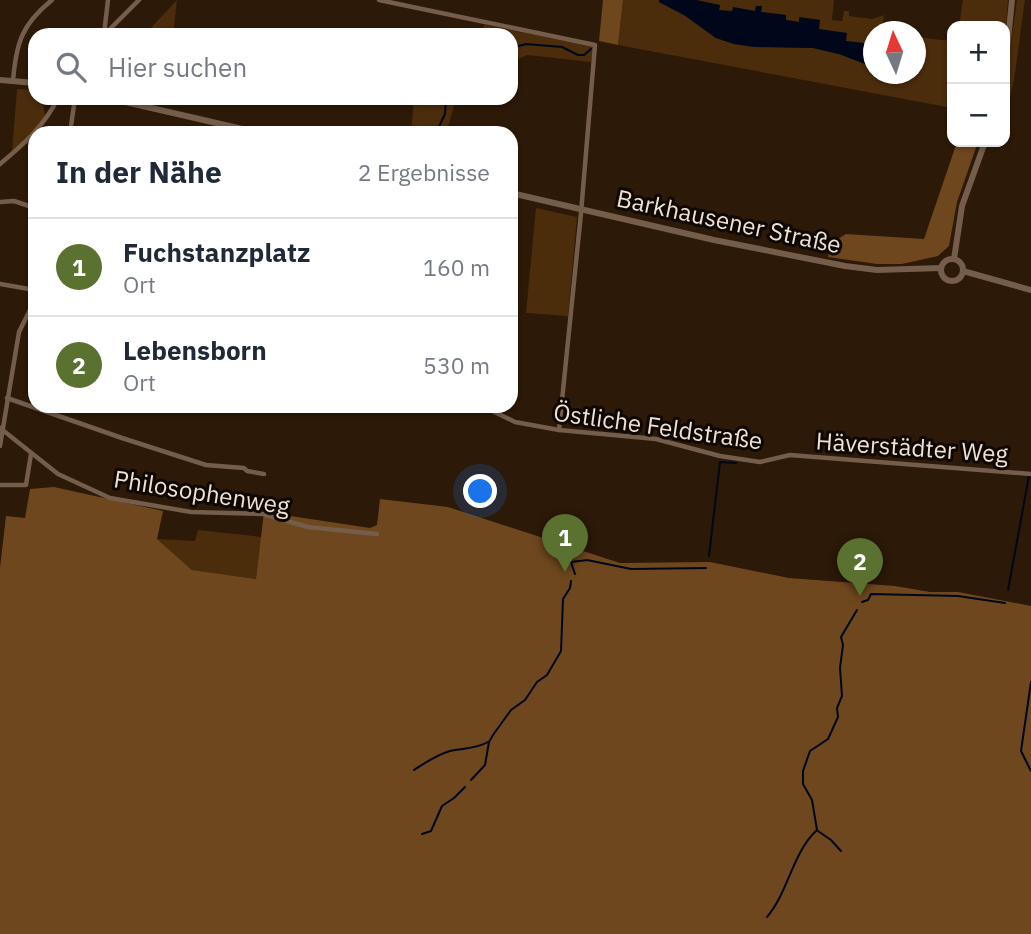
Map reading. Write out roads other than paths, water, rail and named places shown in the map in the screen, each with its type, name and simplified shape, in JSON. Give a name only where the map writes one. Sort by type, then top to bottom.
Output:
[{"type":"main road","points":[[1010,27],[1013,0]]},
{"type":"main road","points":[[0,80],[28,82]]},
{"type":"main road","points":[[138,105],[230,126]]},
{"type":"main road","points":[[954,259],[962,206],[983,147]]},
{"type":"main road","name":"Barkhausener Straße","points":[[518,195],[753,248],[845,265],[877,270],[941,268]]},
{"type":"main road","points":[[954,259],[961,263],[963,271],[959,280],[951,282],[942,275],[941,268],[944,262],[954,259]]},
{"type":"main road","points":[[963,271],[1031,290]]},
{"type":"street","points":[[13,81],[16,53],[25,27],[38,11],[52,0]]},
{"type":"street","points":[[105,28],[108,0]]},
{"type":"street","points":[[111,28],[139,0]]},
{"type":"street","points":[[379,0],[513,28]]},
{"type":"street","points":[[518,29],[594,45],[559,430]]},
{"type":"street","points":[[40,126],[54,105]]},
{"type":"street","points":[[71,126],[74,105]]},
{"type":"street","points":[[0,164],[28,141]]},
{"type":"street","points":[[0,202],[14,201],[28,206]]},
{"type":"street","points":[[0,284],[28,289]]},
{"type":"street","points":[[0,446],[19,332],[28,314]]},
{"type":"street","points":[[7,398],[28,405]]},
{"type":"street","points":[[50,413],[206,465],[244,468],[264,474]]},
{"type":"street","name":"Östliche Feldstraße","points":[[497,413],[516,422],[559,430],[656,439],[720,456],[760,462],[790,455]]},
{"type":"street","name":"Philosophenweg","points":[[2,429],[58,474],[110,498],[191,512],[263,514],[308,527],[377,534]]},
{"type":"street","points":[[0,485],[26,485],[31,454]]},
{"type":"street","name":"Häverstädter Weg","points":[[790,455],[1031,474]]},
{"type":"water","points":[[696,0],[720,5],[719,10],[732,12],[733,7],[755,11],[756,6],[762,6],[761,12],[786,15],[786,20],[799,22],[799,17],[820,20],[819,29],[847,33],[846,41],[863,43],[863,63],[813,48],[734,44],[716,38],[684,15],[659,2]]},
{"type":"waterway","points":[[518,46],[526,44],[562,47],[578,55],[584,55],[591,49]]},
{"type":"waterway","points":[[439,126],[446,105]]},
{"type":"waterway","points":[[709,556],[720,462],[736,463]]},
{"type":"waterway","points":[[1008,590],[1029,476],[1031,477]]},
{"type":"waterway","points":[[575,574],[571,562],[587,560],[631,569],[706,568]]},
{"type":"waterway","points":[[471,780],[485,765],[493,735],[511,710],[525,700],[537,682],[547,675],[561,651],[563,599],[571,581]]},
{"type":"waterway","points":[[862,602],[868,600],[871,594],[958,596],[1005,603]]},
{"type":"waterway","points":[[767,917],[781,896],[802,850],[817,830],[812,800],[803,784],[803,771],[810,751],[828,739],[838,717],[837,708],[842,696],[841,637],[857,610]]},
{"type":"waterway","points":[[1031,682],[1021,751],[1031,771]]},
{"type":"waterway","points":[[414,770],[445,753],[488,742]]},
{"type":"waterway","points":[[422,834],[431,831],[442,806],[465,787]]},
{"type":"waterway","points":[[818,831],[841,851]]},
{"type":"place","name":"Fuchstanzplatz","points":[[565,572]]},
{"type":"place","name":"Lebensborn","points":[[860,596]]}]
